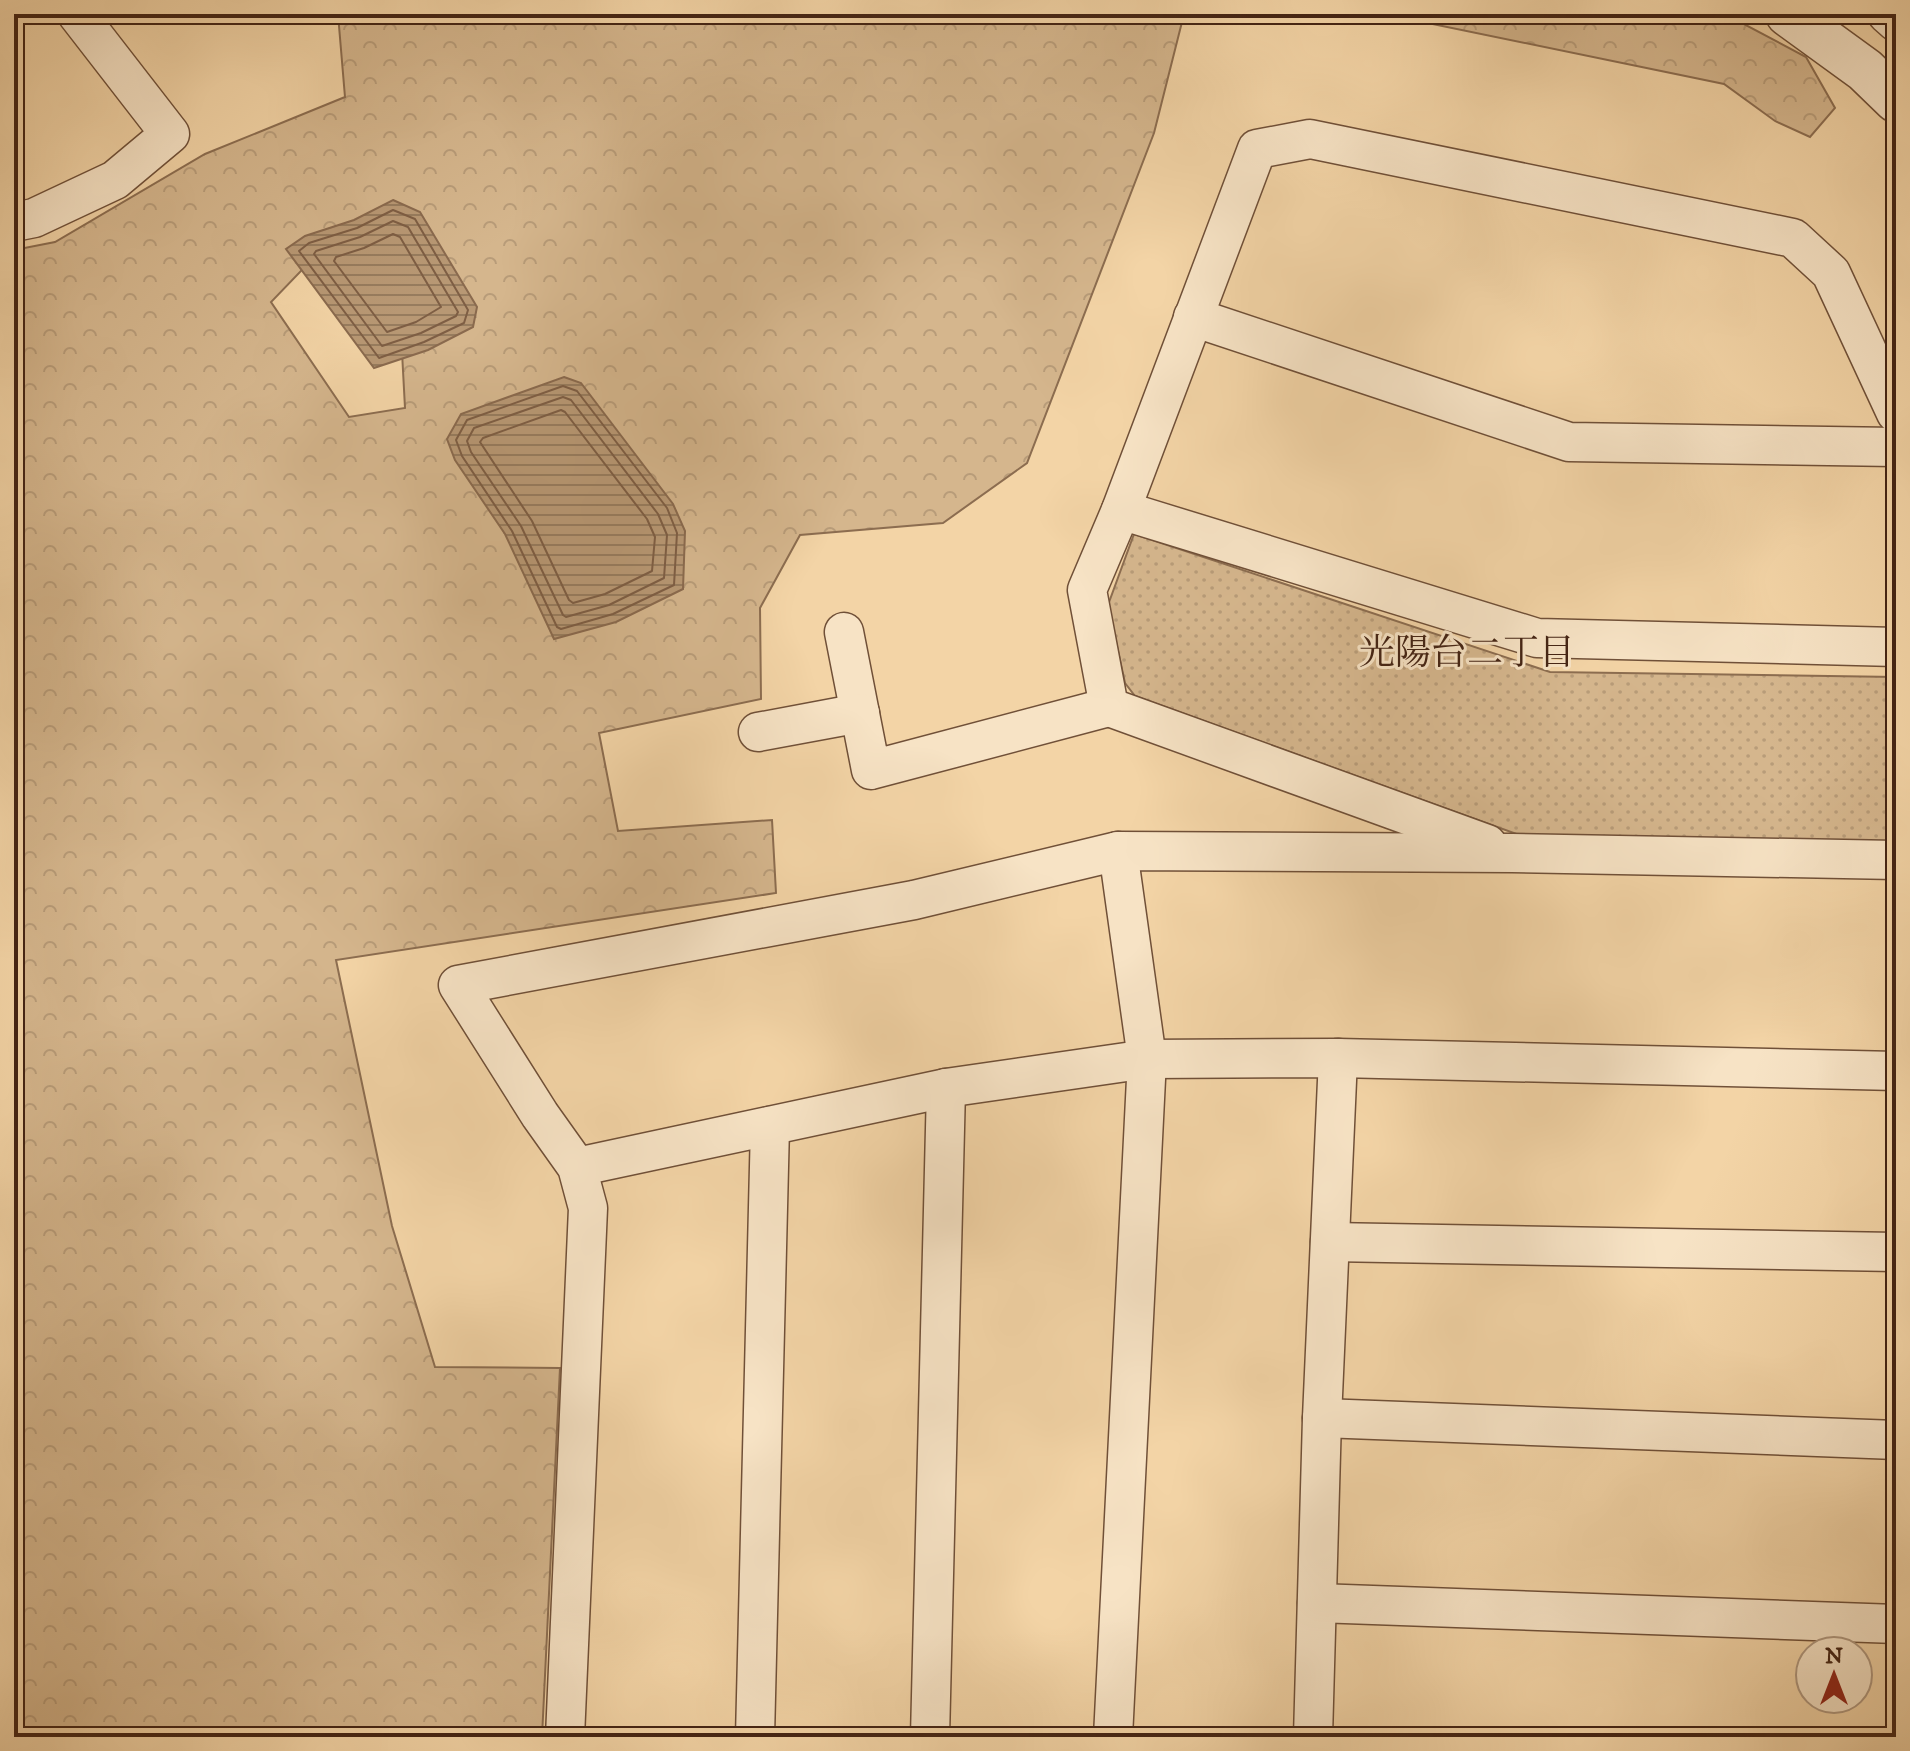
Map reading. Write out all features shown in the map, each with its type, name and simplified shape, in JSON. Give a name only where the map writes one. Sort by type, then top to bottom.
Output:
[{"type":"street","points":[[14,222],[34,218],[115,180],[170,134],[77,14]]},
{"type":"street","points":[[1788,14],[1865,70],[1896,100]]},
{"type":"street","points":[[1887,14],[1896,22]]},
{"type":"street","points":[[1109,707],[1087,590],[1121,510],[1257,149],[1310,139],[1793,238],[1831,273],[1896,413]]},
{"type":"street","points":[[1193,317],[1569,442],[1896,447]]},
{"type":"street","points":[[1121,510],[1537,638],[1896,647]]},
{"type":"street","points":[[844,632],[871,770],[1109,707],[1512,853]]},
{"type":"street","points":[[758,732],[860,713]]},
{"type":"street","points":[[1113,1737],[1147,1059],[1118,851]]},
{"type":"street","points":[[565,1737],[588,1208],[577,1167],[540,1115],[458,985],[914,900],[1118,851],[1512,853],[1896,860]]},
{"type":"street","points":[[577,1167],[946,1088],[1147,1059],[1338,1058],[1896,1071]]},
{"type":"street","points":[[1313,1737],[1322,1418],[1338,1058]]},
{"type":"street","points":[[930,1737],[946,1088]]},
{"type":"street","points":[[755,1737],[770,1126]]},
{"type":"street","points":[[1330,1242],[1896,1252]]},
{"type":"street","points":[[1322,1418],[1896,1440]]},
{"type":"street","points":[[1317,1603],[1896,1624]]},
{"type":"green space","points":[[338,14],[1184,14],[1154,133],[1027,463],[943,523],[800,535],[760,608],[761,699],[599,733],[618,831],[772,820],[776,893],[336,960],[392,1226],[435,1367],[560,1368],[542,1737],[14,1737],[14,250],[55,242],[205,154],[345,97]],"holes":[[[325,246],[402,352],[405,408],[349,417],[271,302]]]},
{"type":"green space","points":[[1384,14],[1725,14],[1806,57],[1835,108],[1810,137],[1775,121],[1724,84]]},
{"type":"green space","points":[[1134,534],[1550,672],[1896,677],[1896,844],[1522,836],[1135,696],[1125,683],[1108,605]]},
{"type":"water","points":[[393,200],[420,212],[477,307],[473,327],[428,350],[374,368],[286,249],[305,236],[354,220]]},
{"type":"water","points":[[564,377],[581,383],[673,504],[685,531],[683,589],[616,622],[554,639],[505,534],[455,460],[447,439],[461,414]]},
{"type":"district","name":"光陽台二丁目","points":[[1467,651]]}]
